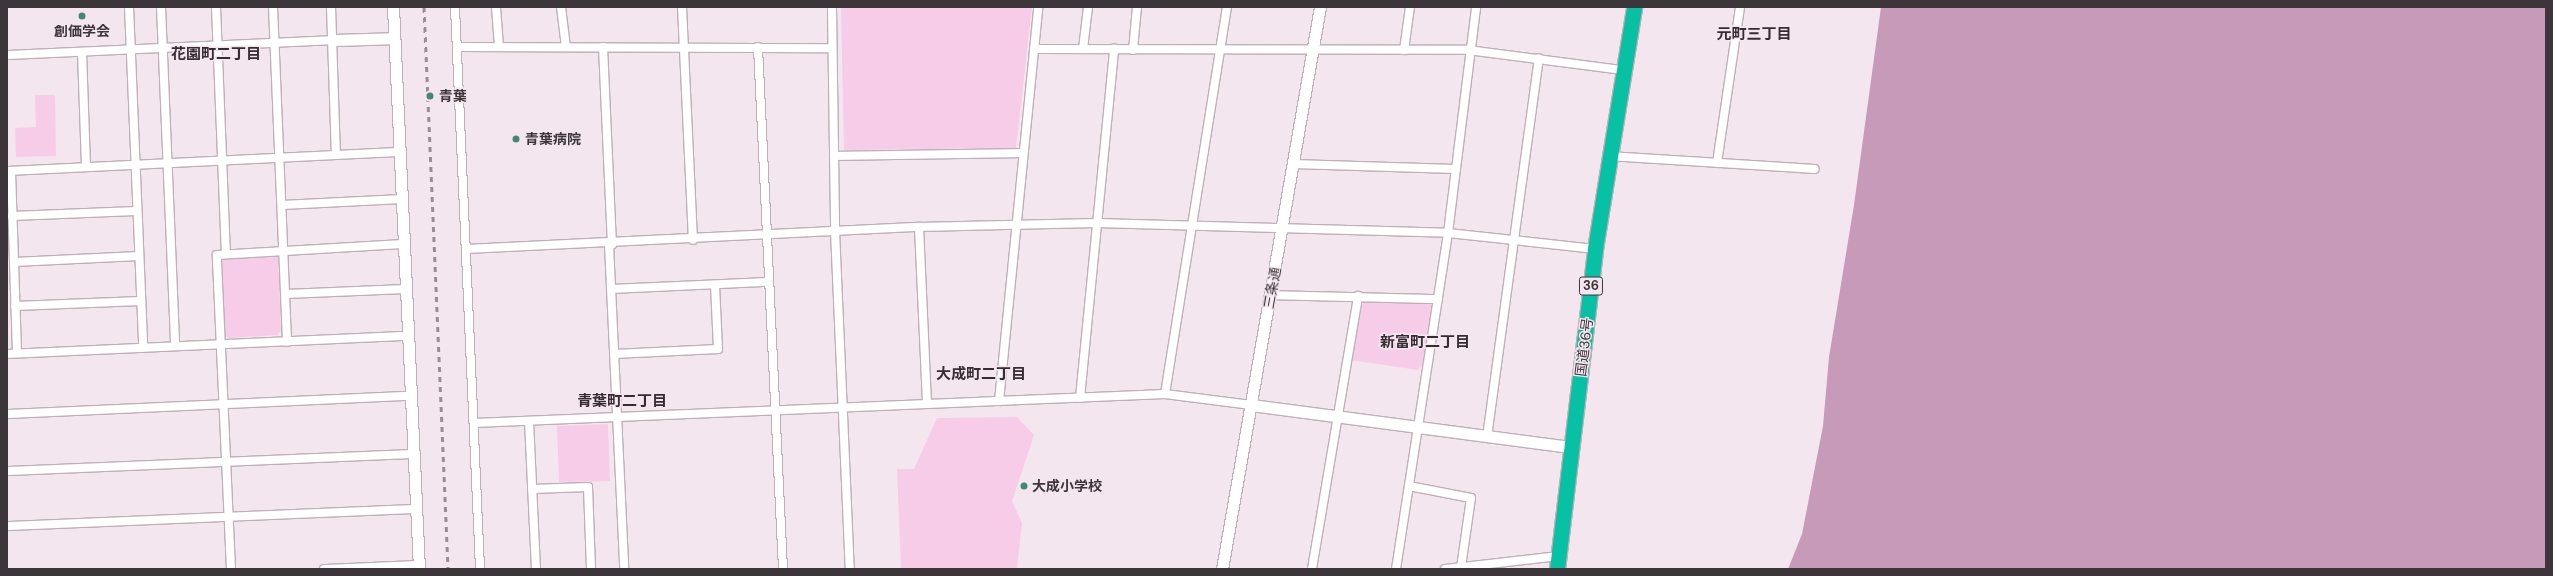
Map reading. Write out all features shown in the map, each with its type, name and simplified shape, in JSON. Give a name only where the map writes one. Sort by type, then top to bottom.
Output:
[{"type":"highway","name":"国道36号","points":[[1558,564],[1595,249],[1608,156],[1634,7]]},
{"type":"street","points":[[128,7],[143,348]]},
{"type":"street","points":[[161,7],[175,346]]},
{"type":"street","points":[[216,7],[226,254]]},
{"type":"street","points":[[273,7],[287,342]]},
{"type":"street","points":[[331,7],[336,155]]},
{"type":"street","points":[[324,569],[419,567],[393,7]]},
{"type":"street","points":[[455,7],[480,569]]},
{"type":"street","points":[[496,7],[499,47]]},
{"type":"street","points":[[561,7],[566,47]]},
{"type":"street","points":[[682,7],[693,240]]},
{"type":"street","points":[[832,7],[835,232],[850,569]]},
{"type":"street","points":[[1000,401],[1038,7]]},
{"type":"street","points":[[1083,49],[1088,7]]},
{"type":"street","points":[[1133,50],[1137,7]]},
{"type":"street","points":[[1165,394],[1222,50],[1227,7]]},
{"type":"street","name":"三条通","points":[[1222,569],[1314,50],[1320,7]]},
{"type":"street","points":[[1404,50],[1410,7]]},
{"type":"street","points":[[1396,569],[1448,233],[1468,50],[1476,7]]},
{"type":"street","points":[[1717,163],[1740,7]]},
{"type":"street","points":[[7,55],[394,38]]},
{"type":"street","points":[[457,47],[832,48]]},
{"type":"street","points":[[603,47],[611,289],[624,569]]},
{"type":"street","points":[[758,47],[768,282],[783,569]]},
{"type":"street","points":[[1034,49],[1468,50],[1622,70]]},
{"type":"street","points":[[1080,398],[1114,49]]},
{"type":"street","points":[[82,52],[86,167]]},
{"type":"street","points":[[1487,437],[1539,60]]},
{"type":"street","points":[[17,353],[9,171],[399,152]]},
{"type":"street","points":[[834,156],[1023,153]]},
{"type":"street","points":[[1608,156],[1815,169]]},
{"type":"street","points":[[1293,164],[1456,169]]},
{"type":"street","points":[[282,205],[402,199]]},
{"type":"street","points":[[12,216],[136,211]]},
{"type":"street","points":[[466,249],[610,245],[767,235],[1016,223],[1097,223],[1282,230],[1448,233],[1595,249]]},
{"type":"street","points":[[919,227],[927,404]]},
{"type":"street","points":[[231,569],[217,255],[403,244]]},
{"type":"street","points":[[14,262],[139,256]]},
{"type":"street","points":[[611,289],[768,282]]},
{"type":"street","points":[[614,354],[718,349],[716,285]]},
{"type":"street","points":[[286,294],[405,289]]},
{"type":"street","points":[[1270,295],[1438,299]]},
{"type":"street","points":[[1312,569],[1336,416],[1358,296]]},
{"type":"street","points":[[15,306],[141,301]]},
{"type":"street","points":[[7,354],[408,336]]},
{"type":"street","points":[[474,424],[843,406],[1165,394],[1572,447]]},
{"type":"street","points":[[7,414],[411,396]]},
{"type":"street","points":[[530,421],[536,569]]},
{"type":"street","points":[[7,470],[414,454]]},
{"type":"street","points":[[1409,486],[1471,498],[1461,567]]},
{"type":"street","points":[[532,489],[588,487],[591,569]]},
{"type":"street","points":[[7,526],[416,509]]},
{"type":"street","points":[[1445,569],[1461,567],[1558,564]]},
{"type":"shaded area","points":[[841,7],[1032,7],[1016,148],[844,150]]},
{"type":"shaded area","points":[[1881,7],[2546,7],[2546,569],[1788,569],[1802,534],[1823,426],[1829,357],[1854,205]]},
{"type":"shaded area","points":[[35,95],[55,95],[56,156],[16,157],[15,128],[36,127]]},
{"type":"shaded area","points":[[278,256],[281,330],[278,335],[229,338],[224,335],[222,260]]},
{"type":"shaded area","points":[[1363,302],[1429,303],[1433,307],[1423,364],[1418,370],[1351,360]]},
{"type":"shaded area","points":[[1017,417],[1034,435],[1012,501],[1022,523],[1017,569],[901,569],[897,469],[914,469],[937,418]]},
{"type":"shaded area","points":[[608,424],[610,481],[559,482],[557,426]]},
{"type":"railway","points":[[424,7],[448,569]]},
{"type":"place","name":"創価学会","points":[[82,16]]},
{"type":"place","name":"青葉","points":[[430,96]]},
{"type":"place","name":"青葉病院","points":[[516,139]]},
{"type":"place","name":"大成小学校","points":[[1024,486]]},
{"type":"district","name":"元町三丁目","points":[[1754,35]]},
{"type":"district","name":"花園町二丁目","points":[[216,55]]},
{"type":"district","name":"新富町二丁目","points":[[1425,343]]},
{"type":"district","name":"大成町二丁目","points":[[981,375]]},
{"type":"district","name":"青葉町二丁目","points":[[622,402]]}]
